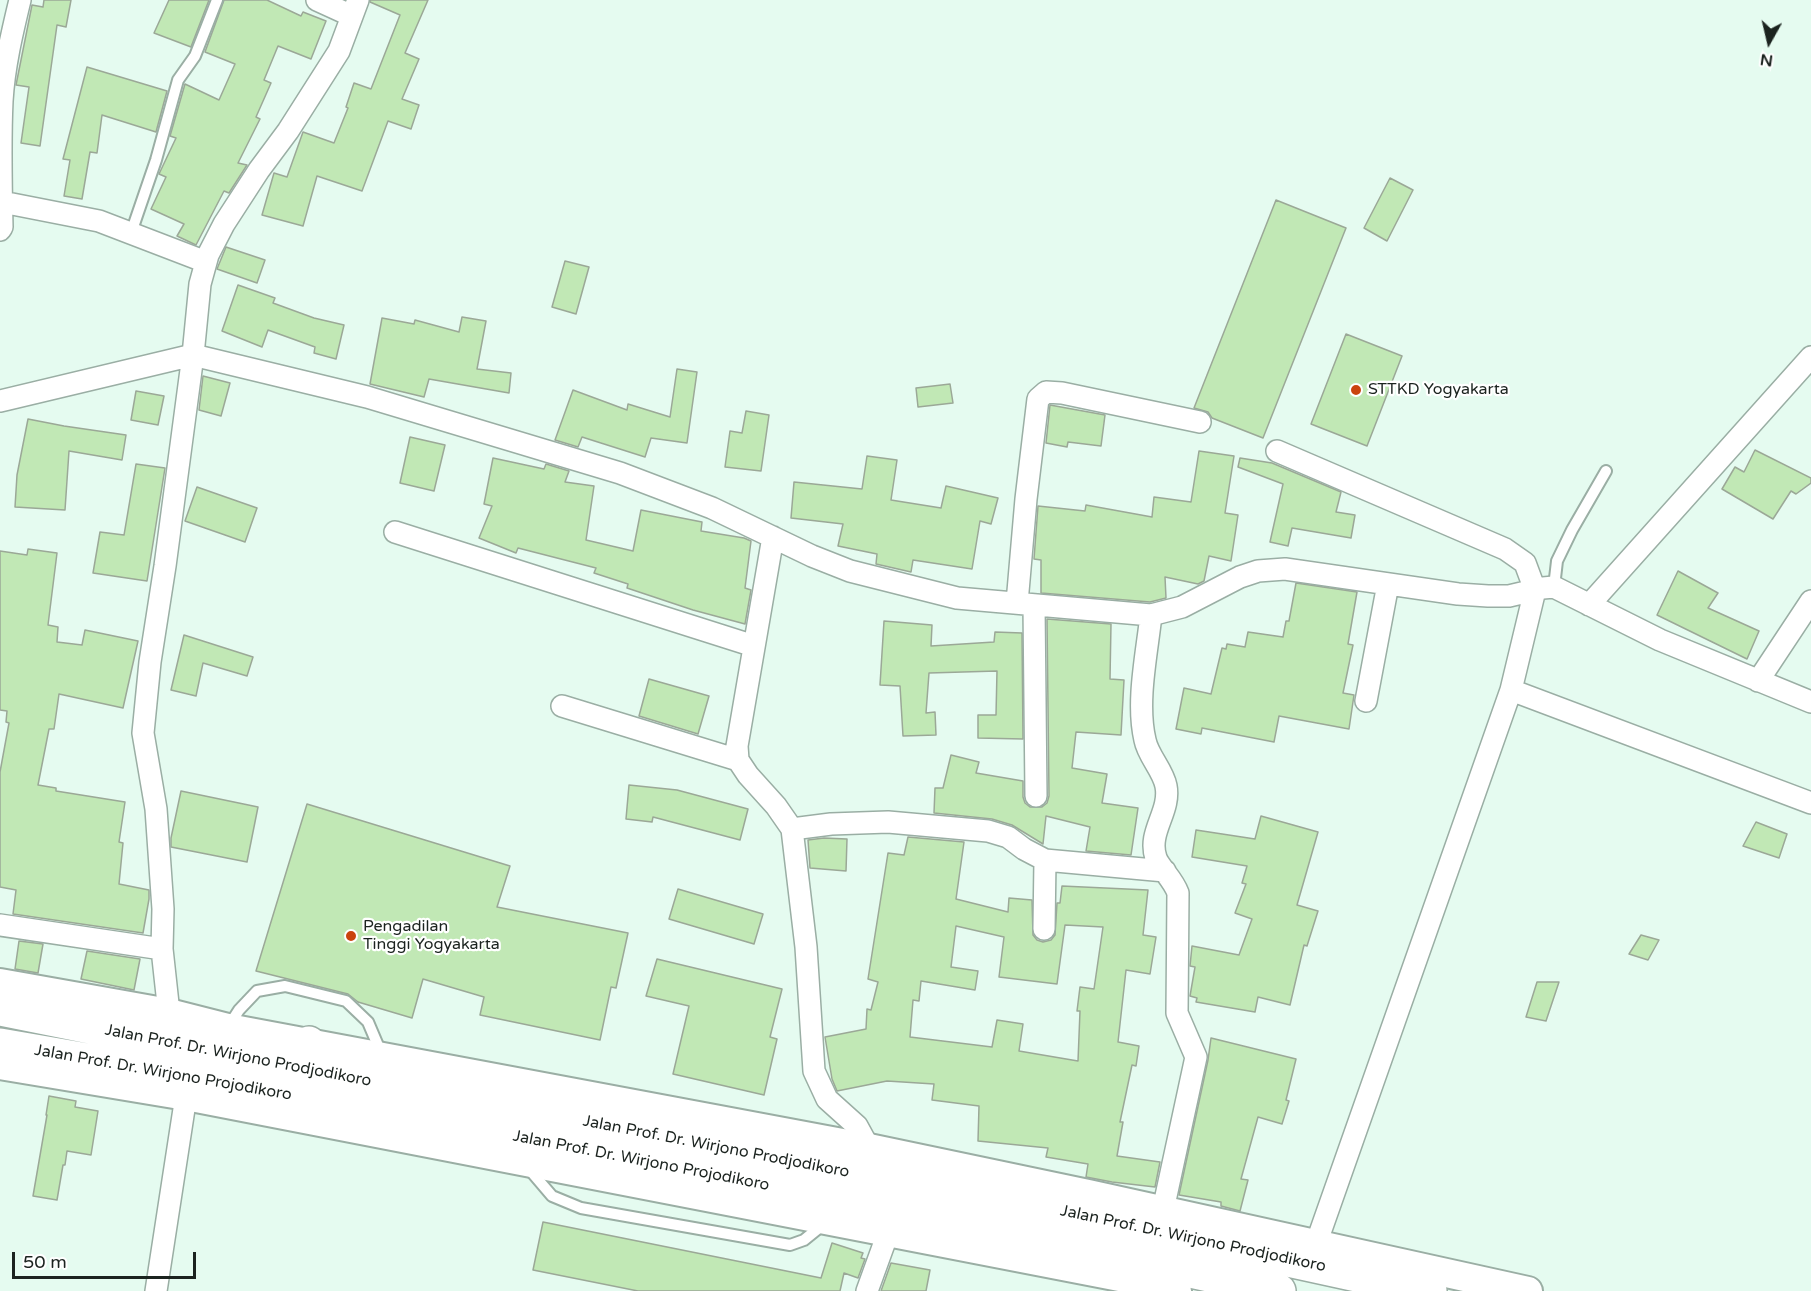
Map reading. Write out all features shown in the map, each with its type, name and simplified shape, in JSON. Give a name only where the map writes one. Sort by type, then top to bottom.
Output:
[{"type":"highway","name":"Jalan Prof. Dr. Wirjono Prodjodikoro","points":[[0,1009],[304,1082],[1095,1218],[1430,1291]]},
{"type":"highway","name":"Jalan Prof. Dr. Wirjono Projodikoro","points":[[0,1045],[304,1082],[1139,1259],[1279,1291]]},
{"type":"street","points":[[0,230],[2,227],[4,61],[20,0]]},
{"type":"street","points":[[169,1014],[162,949],[163,909],[156,809],[143,733],[150,662],[193,355],[200,284],[206,262],[230,215],[288,131],[339,51],[355,8],[317,0]]},
{"type":"street","points":[[2,202],[99,221],[206,262]]},
{"type":"street","points":[[0,401],[193,355],[367,397],[620,473],[712,508],[812,556],[850,571],[957,598],[1151,615],[1182,607],[1240,577],[1258,571],[1285,569],[1458,594],[1509,596],[1545,588]]},
{"type":"street","points":[[1589,605],[1811,357]]},
{"type":"street","points":[[1036,796],[1026,604],[1027,487],[1038,399],[1046,392],[1062,393],[1200,422]]},
{"type":"street","points":[[1277,451],[1505,549],[1525,563],[1545,588],[1589,605],[1660,640],[1811,702]]},
{"type":"street","points":[[395,532],[754,646]]},
{"type":"street","points":[[773,537],[737,746],[738,760],[792,829],[807,947],[814,1071],[827,1099],[857,1126],[869,1148]]},
{"type":"street","points":[[1366,701],[1388,584]]},
{"type":"street","points":[[1316,1244],[1545,588]]},
{"type":"street","points":[[1758,681],[1811,601]]},
{"type":"street","points":[[1151,615],[1142,707],[1145,741],[1166,787],[1165,807],[1154,837],[1156,860],[1174,881],[1178,892],[1177,1013],[1196,1057],[1164,1210]]},
{"type":"street","points":[[1511,690],[1811,803]]},
{"type":"street","points":[[562,706],[738,760]]},
{"type":"street","points":[[792,829],[831,824],[888,822],[988,831],[1008,837],[1045,860],[1165,871]]},
{"type":"street","points":[[1044,929],[1045,860]]},
{"type":"street","points":[[0,925],[162,949]]},
{"type":"street","points":[[0,983],[169,1014],[228,1028],[304,1082],[524,1163],[888,1233],[1133,1286],[1177,1291]]},
{"type":"street","points":[[0,1065],[186,1096],[304,1082],[382,1056],[869,1148],[1164,1210],[1528,1291]]},
{"type":"street","points":[[156,1291],[186,1096]]},
{"type":"street","points":[[867,1291],[888,1233]]},
{"type":"lane","points":[[131,233],[156,160],[178,80],[195,56],[217,0]]},
{"type":"lane","points":[[1545,588],[1572,530],[1606,471]]},
{"type":"lane","points":[[228,1028],[239,1010],[257,991],[285,986],[345,1001],[368,1022],[382,1056]]},
{"type":"building","points":[[44,0],[71,0],[66,27],[57,25],[40,146],[21,143],[29,87],[16,85],[32,5],[43,7]]},
{"type":"building","points":[[169,0],[209,0],[191,47],[154,33]]},
{"type":"building","points":[[224,0],[267,0],[301,16],[303,12],[326,21],[311,59],[278,46],[264,80],[271,83],[256,117],[260,119],[238,163],[247,165],[229,193],[224,191],[196,245],[177,236],[184,224],[151,209],[166,177],[159,174],[176,138],[170,136],[185,84],[219,100],[235,64],[205,52]]},
{"type":"building","points":[[370,0],[428,0],[405,53],[419,59],[402,99],[419,105],[411,129],[388,121],[362,191],[317,176],[303,226],[262,215],[274,173],[287,177],[303,132],[334,143],[348,108],[346,107],[354,83],[371,89],[400,15]]},
{"type":"building","points":[[87,67],[167,91],[156,132],[102,115],[97,153],[90,152],[82,199],[64,196],[70,160],[63,159]]},
{"type":"building","points":[[1390,178],[1413,190],[1387,241],[1364,228]]},
{"type":"building","points":[[1276,200],[1346,228],[1263,438],[1212,418],[1208,412],[1194,408]]},
{"type":"building","points":[[226,247],[265,260],[257,283],[217,269]]},
{"type":"building","points":[[565,261],[589,267],[576,314],[552,307]]},
{"type":"building","points":[[238,285],[275,298],[273,303],[314,318],[344,325],[336,359],[314,353],[315,347],[268,330],[262,347],[222,331]]},
{"type":"building","points":[[462,317],[486,321],[477,369],[511,373],[509,393],[429,379],[424,397],[370,384],[382,318],[414,324],[415,320],[459,332]]},
{"type":"building","name":"STTKD Yogyakarta","points":[[1346,334],[1402,356],[1367,446],[1311,424]]},
{"type":"building","points":[[677,369],[697,372],[687,443],[651,438],[645,457],[582,437],[578,447],[555,440],[573,390],[627,410],[628,404],[670,417]]},
{"type":"building","points":[[203,376],[230,383],[221,416],[199,410]]},
{"type":"building","points":[[950,384],[953,403],[918,407],[916,388]]},
{"type":"building","points":[[136,391],[164,396],[158,425],[131,420]]},
{"type":"building","points":[[1050,405],[1105,415],[1101,446],[1068,442],[1067,447],[1046,443]]},
{"type":"building","points":[[746,411],[769,415],[761,471],[725,467],[730,431],[742,433]]},
{"type":"building","points":[[28,419],[126,435],[122,460],[69,451],[65,510],[15,507],[17,475]]},
{"type":"building","points":[[410,437],[445,445],[434,491],[400,483]]},
{"type":"building","points":[[1755,450],[1811,478],[1811,483],[1796,494],[1791,491],[1773,519],[1722,489],[1735,467],[1744,472]]},
{"type":"building","points":[[1199,451],[1234,456],[1225,513],[1238,515],[1231,561],[1209,556],[1204,581],[1198,584],[1165,577],[1166,598],[1150,602],[1041,593],[1041,560],[1034,559],[1038,506],[1085,511],[1086,505],[1152,517],[1154,497],[1191,502]]},
{"type":"building","points":[[867,456],[897,460],[891,500],[941,508],[946,486],[998,498],[991,524],[980,521],[972,569],[913,560],[911,572],[876,564],[877,554],[838,546],[843,524],[791,518],[794,482],[862,489]]},
{"type":"building","points":[[493,458],[544,469],[546,464],[569,471],[565,482],[594,486],[586,540],[633,551],[641,510],[702,522],[701,531],[751,541],[745,588],[751,590],[745,624],[627,588],[628,584],[594,573],[596,568],[518,548],[516,553],[479,538],[492,506],[484,504]]},
{"type":"building","points":[[1240,458],[1272,463],[1341,492],[1336,512],[1355,515],[1351,538],[1292,528],[1288,546],[1270,542],[1283,484],[1238,467]]},
{"type":"building","points":[[136,464],[165,468],[147,581],[93,573],[100,532],[124,535]]},
{"type":"building","points":[[197,487],[257,508],[245,542],[185,521]]},
{"type":"building","points":[[28,549],[57,553],[48,625],[58,627],[57,642],[82,645],[85,630],[138,641],[123,708],[59,694],[54,729],[49,729],[38,785],[56,788],[56,791],[125,802],[119,842],[123,843],[119,884],[149,890],[143,933],[13,914],[16,890],[0,887],[0,772],[9,723],[6,722],[7,711],[0,710],[0,551],[27,555]]},
{"type":"building","points":[[1678,571],[1718,593],[1708,608],[1759,631],[1747,659],[1657,615]]},
{"type":"building","points":[[1296,583],[1357,592],[1348,644],[1353,645],[1343,693],[1354,695],[1349,729],[1279,716],[1274,742],[1202,728],[1201,734],[1176,729],[1184,688],[1211,694],[1222,648],[1226,649],[1227,644],[1245,647],[1248,632],[1283,637],[1286,621],[1289,621]]},
{"type":"building","points":[[1047,619],[1111,624],[1110,679],[1124,680],[1121,735],[1076,732],[1072,768],[1107,774],[1102,803],[1138,808],[1131,855],[1086,851],[1090,827],[1046,816],[1043,844],[1012,825],[992,819],[934,813],[935,788],[943,788],[951,755],[979,762],[976,773],[1023,781],[1023,797],[1025,803],[1030,807],[1042,807],[1047,803],[1049,796]]},
{"type":"building","points":[[884,621],[932,625],[931,646],[994,642],[995,632],[1022,633],[1023,739],[978,738],[978,715],[996,715],[997,671],[929,673],[926,713],[935,712],[936,735],[903,736],[900,686],[880,685]]},
{"type":"building","points":[[184,635],[253,657],[247,676],[203,663],[196,696],[171,690]]},
{"type":"building","points":[[649,679],[709,696],[698,734],[639,716]]},
{"type":"building","points":[[629,785],[677,790],[748,809],[740,840],[653,817],[652,822],[626,819]]},
{"type":"building","points":[[181,791],[258,807],[247,862],[171,847]]},
{"type":"building","points":[[307,804],[510,866],[497,907],[628,933],[616,988],[611,987],[600,1040],[480,1015],[484,997],[423,979],[412,1018],[358,1002],[348,994],[256,971]]},
{"type":"building","points":[[1261,816],[1318,832],[1297,905],[1318,911],[1307,946],[1304,945],[1290,1005],[1258,997],[1255,1012],[1196,1002],[1197,998],[1190,996],[1195,967],[1190,966],[1192,946],[1239,955],[1252,919],[1235,913],[1246,884],[1242,883],[1247,866],[1192,857],[1196,830],[1255,839]]},
{"type":"building","points":[[1756,822],[1787,834],[1779,858],[1743,846]]},
{"type":"building","points":[[908,837],[964,842],[956,899],[1008,912],[1009,898],[1032,900],[1033,935],[1037,940],[1043,942],[1051,940],[1055,935],[1057,903],[1060,903],[1062,886],[1148,890],[1143,935],[1156,937],[1150,974],[1126,970],[1118,1042],[1139,1046],[1136,1066],[1132,1065],[1120,1122],[1123,1122],[1117,1156],[1160,1162],[1155,1187],[1086,1177],[1088,1164],[1046,1157],[1048,1148],[978,1141],[979,1106],[932,1100],[934,1084],[887,1081],[837,1091],[832,1079],[825,1037],[866,1029],[867,1009],[871,1010],[878,982],[868,979],[888,853],[904,855]],"holes":[[[1065,925],[1103,927],[1094,989],[1080,987],[1077,1011],[1080,1011],[1078,1061],[1019,1051],[1023,1024],[997,1020],[992,1047],[910,1037],[913,1000],[919,1001],[921,981],[975,990],[978,971],[951,967],[956,926],[1004,937],[999,977],[1057,984]]]},
{"type":"building","points":[[847,839],[846,871],[810,868],[808,840]]},
{"type":"building","points":[[678,889],[763,914],[754,944],[669,919]]},
{"type":"building","points":[[1641,935],[1659,940],[1648,960],[1629,954]]},
{"type":"building","points":[[19,941],[43,944],[38,973],[15,969]]},
{"type":"building","points":[[87,951],[140,959],[134,990],[81,979]]},
{"type":"building","points":[[657,959],[782,989],[770,1037],[777,1039],[764,1095],[673,1074],[689,1006],[646,996]]},
{"type":"building","points":[[1537,982],[1559,982],[1546,1021],[1526,1017]]},
{"type":"building","points":[[1211,1038],[1296,1059],[1286,1100],[1289,1101],[1282,1124],[1258,1117],[1241,1179],[1248,1180],[1240,1211],[1221,1206],[1221,1202],[1179,1195]]},
{"type":"building","points":[[49,1096],[76,1101],[75,1107],[98,1111],[91,1155],[67,1151],[57,1200],[33,1196]]},
{"type":"building","points":[[543,1222],[821,1278],[832,1243],[863,1253],[861,1258],[865,1259],[858,1278],[844,1273],[840,1291],[638,1291],[533,1270]]},
{"type":"building","points":[[891,1263],[930,1270],[926,1291],[881,1291]]},
{"type":"place","name":"STTKD Yogyakarta","points":[[1356,390]]},
{"type":"place","name":"Pengadilan Tinggi Yogyakarta","points":[[351,936]]}]
